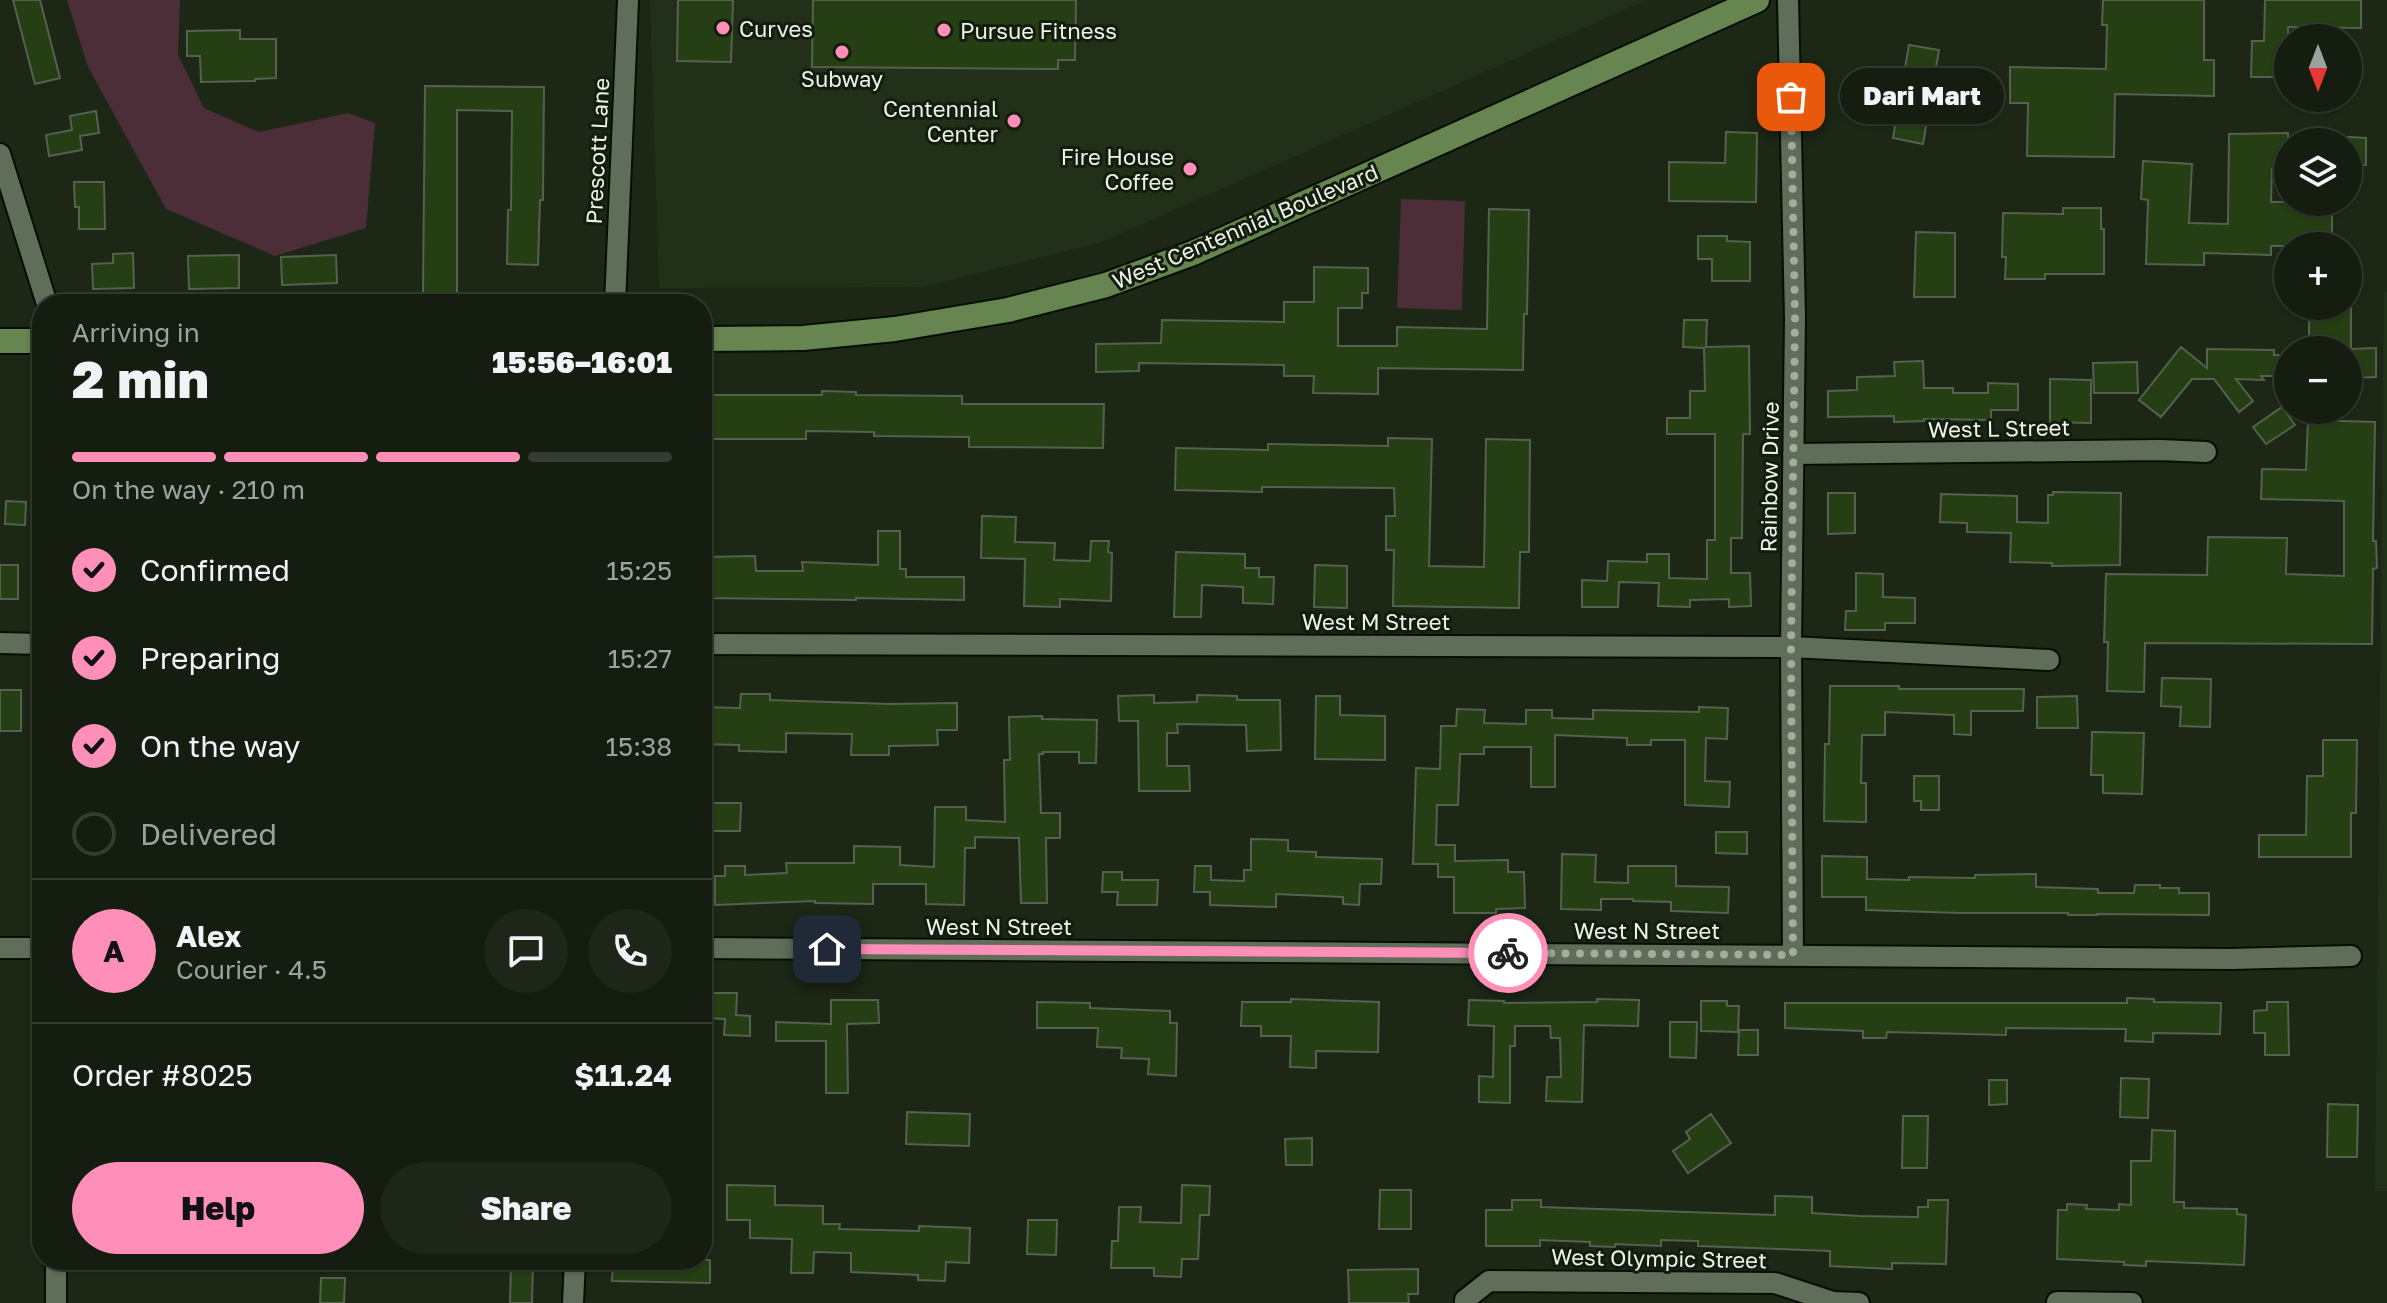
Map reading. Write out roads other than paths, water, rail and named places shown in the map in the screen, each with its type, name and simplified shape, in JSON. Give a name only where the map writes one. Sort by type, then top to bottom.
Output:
[{"type":"main road","name":"West Centennial Boulevard","points":[[712,339],[803,338],[895,329],[1008,310],[1106,285],[1193,253],[1757,0]]},
{"type":"main road","points":[[0,341],[32,341]]},
{"type":"street","name":"Prescott Lane","points":[[615,294],[628,0]]},
{"type":"street","name":"Rainbow Drive","points":[[1788,0],[1795,317],[1791,647],[1793,955]]},
{"type":"street","points":[[0,154],[44,294]]},
{"type":"street","name":"West L Street","points":[[1793,454],[2206,452]]},
{"type":"street","points":[[0,643],[32,644]]},
{"type":"street","name":"West M Street","points":[[712,644],[1791,647],[2049,660]]},
{"type":"street","points":[[0,948],[32,948]]},
{"type":"street","name":"West N Street","points":[[712,948],[2231,959],[2351,956]]},
{"type":"street","points":[[56,1270],[56,1303]]},
{"type":"street","points":[[573,1303],[575,1270]]},
{"type":"street","name":"West Olympic Street","points":[[1465,1303],[1489,1281],[1775,1283],[1833,1302],[1859,1303]]},
{"type":"street","points":[[2057,1302],[2132,1303]]},
{"type":"place","name":"Curves","points":[[723,28]]},
{"type":"place","name":"Pursue Fitness","points":[[944,30]]},
{"type":"place","name":"Subway","points":[[842,52]]},
{"type":"place","name":"Dari Mart","points":[[1791,97]]},
{"type":"place","name":"Centennial Center","points":[[1014,121]]},
{"type":"place","name":"Fire House Coffee","points":[[1190,169]]}]
